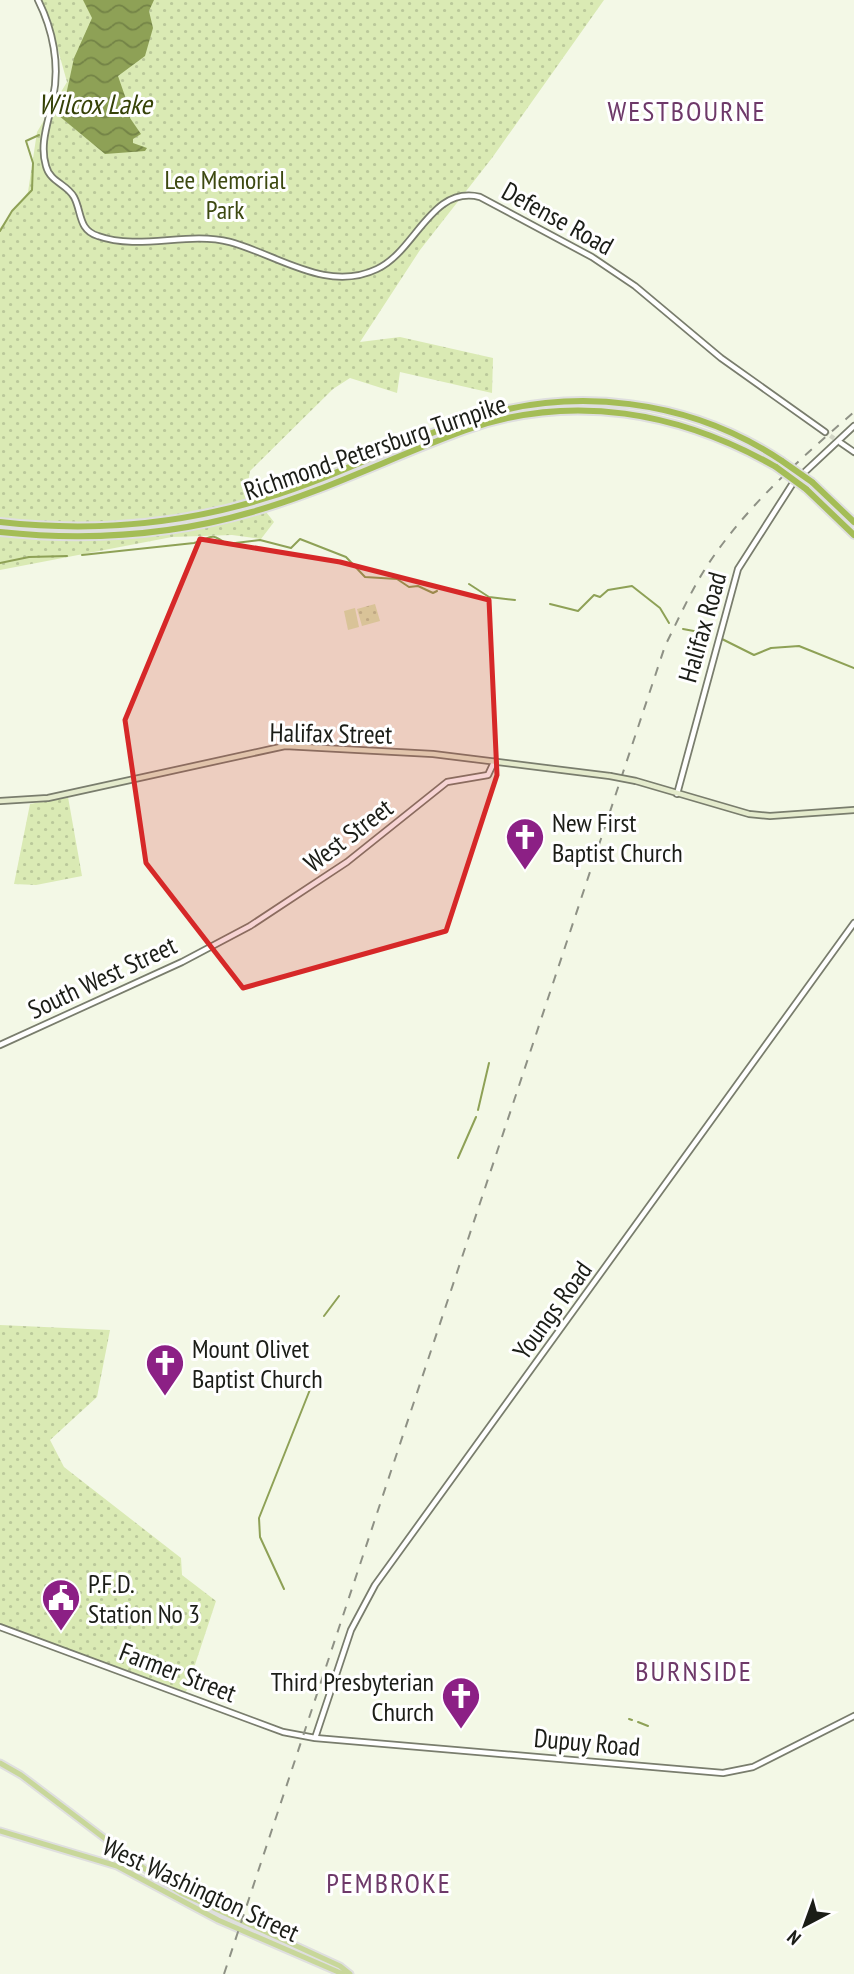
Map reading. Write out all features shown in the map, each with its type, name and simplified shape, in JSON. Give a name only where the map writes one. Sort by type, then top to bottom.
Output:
[{"type":"highway","name":"Richmond-Petersburg Turnpike","points":[[0,522],[98,527],[160,522],[231,508],[309,484],[467,420],[509,408],[553,402],[617,403],[682,415],[736,435],[812,482],[854,522]]},
{"type":"highway","name":"Richmond-Petersburg Turnpike","points":[[0,531],[93,537],[170,530],[250,513],[309,493],[466,430],[541,412],[601,410],[669,420],[725,439],[776,467],[806,488],[854,535]]},
{"type":"main road","name":"Halifax Street","points":[[0,801],[48,798],[275,747],[441,755],[610,776],[758,815],[854,810]]},
{"type":"main road","name":"West Washington Street","points":[[0,1763],[21,1775],[153,1875],[181,1893],[340,1966],[351,1974]]},
{"type":"main road","name":"West Washington Street","points":[[0,1831],[117,1866],[218,1920],[344,1974]]},
{"type":"street","name":"Defense Road","points":[[38,0],[54,45],[54,92],[44,143],[48,173],[71,194],[85,227],[96,236],[143,241],[195,237],[219,240],[296,267],[335,277],[358,276],[385,265],[404,249],[448,199],[468,195],[487,199],[592,257],[635,286],[721,358],[825,432]]},
{"type":"street","name":"Halifax Road","points":[[677,794],[734,576],[800,475],[854,426]]},
{"type":"street","points":[[841,443],[854,452]]},
{"type":"street","name":"West Street","points":[[219,943],[268,916],[329,874],[447,782],[488,775],[494,762]]},
{"type":"street","name":"Youngs Road","points":[[315,1738],[351,1630],[375,1585],[854,923]]},
{"type":"street","name":"South West Street","points":[[0,1045],[219,943]]},
{"type":"street","name":"Farmer Street","points":[[0,1626],[283,1732],[304,1737]]},
{"type":"street","name":"Dupuy Road","points":[[304,1737],[723,1773],[753,1767],[854,1717]]},
{"type":"highlighted area","points":[[200,539],[340,562],[489,600],[497,775],[446,931],[243,988],[146,863],[125,720]]},
{"type":"green space","name":"Lee Memorial Park","points":[[37,0],[604,0],[492,158],[420,250],[360,342],[400,337],[493,358],[492,393],[400,372],[397,393],[350,378],[333,389],[250,471],[247,488],[274,522],[261,539],[232,535],[172,537],[0,570],[0,228],[28,192],[37,132],[67,82],[55,39]]},
{"type":"green space","points":[[375,604],[380,621],[362,626],[357,609]]},
{"type":"green space","points":[[355,608],[359,627],[348,630],[344,611]]},
{"type":"green space","points":[[68,797],[82,876],[36,885],[14,884],[30,804]]},
{"type":"green space","points":[[0,1325],[110,1330],[97,1397],[50,1440],[64,1467],[181,1558],[182,1575],[216,1601],[186,1692],[0,1624]]},
{"type":"water","name":"Wilcox Lake","points":[[83,0],[154,0],[149,11],[153,28],[145,56],[118,76],[126,99],[131,104],[130,118],[141,134],[133,139],[133,143],[147,148],[145,151],[105,154],[58,115],[63,109],[74,58],[92,18]]},
{"type":"waterway","points":[[0,231],[12,211],[32,190],[33,163],[26,141],[39,135]]},
{"type":"waterway","points":[[82,555],[194,543],[210,537],[227,544],[260,540],[291,548],[300,539],[346,557],[365,577],[397,579],[409,587],[418,586],[433,593],[437,591]]},
{"type":"waterway","points":[[0,563],[29,557],[67,556]]},
{"type":"waterway","points":[[469,584],[489,597],[515,600]]},
{"type":"waterway","points":[[550,604],[578,611],[594,595],[600,597],[608,590],[632,586],[660,608],[669,623]]},
{"type":"waterway","points":[[683,629],[710,634]]},
{"type":"waterway","points":[[722,639],[754,655],[771,648],[799,646],[854,668]]},
{"type":"waterway","points":[[478,1110],[489,1063]]},
{"type":"waterway","points":[[458,1158],[476,1117]]},
{"type":"waterway","points":[[324,1316],[339,1296]]},
{"type":"waterway","points":[[284,1589],[260,1537],[259,1518],[311,1387]]},
{"type":"waterway","points":[[638,1722],[648,1726]]},
{"type":"tunnel","points":[[825,432],[839,442]]},
{"type":"railway","points":[[224,1974],[665,646],[689,597],[721,546],[755,504],[854,412]]},
{"type":"place","name":"New First Baptist Church","points":[[525,871]]},
{"type":"place","name":"Mount Olivet Baptist Church","points":[[165,1397]]},
{"type":"place","name":"P.F.D. Station No 3","points":[[61,1632]]},
{"type":"place","name":"Third Presbyterian Church","points":[[461,1730]]},
{"type":"district","name":"WESTBOURNE","points":[[687,110]]},
{"type":"district","name":"BURNSIDE","points":[[694,1670]]},
{"type":"district","name":"PEMBROKE","points":[[389,1882]]}]
